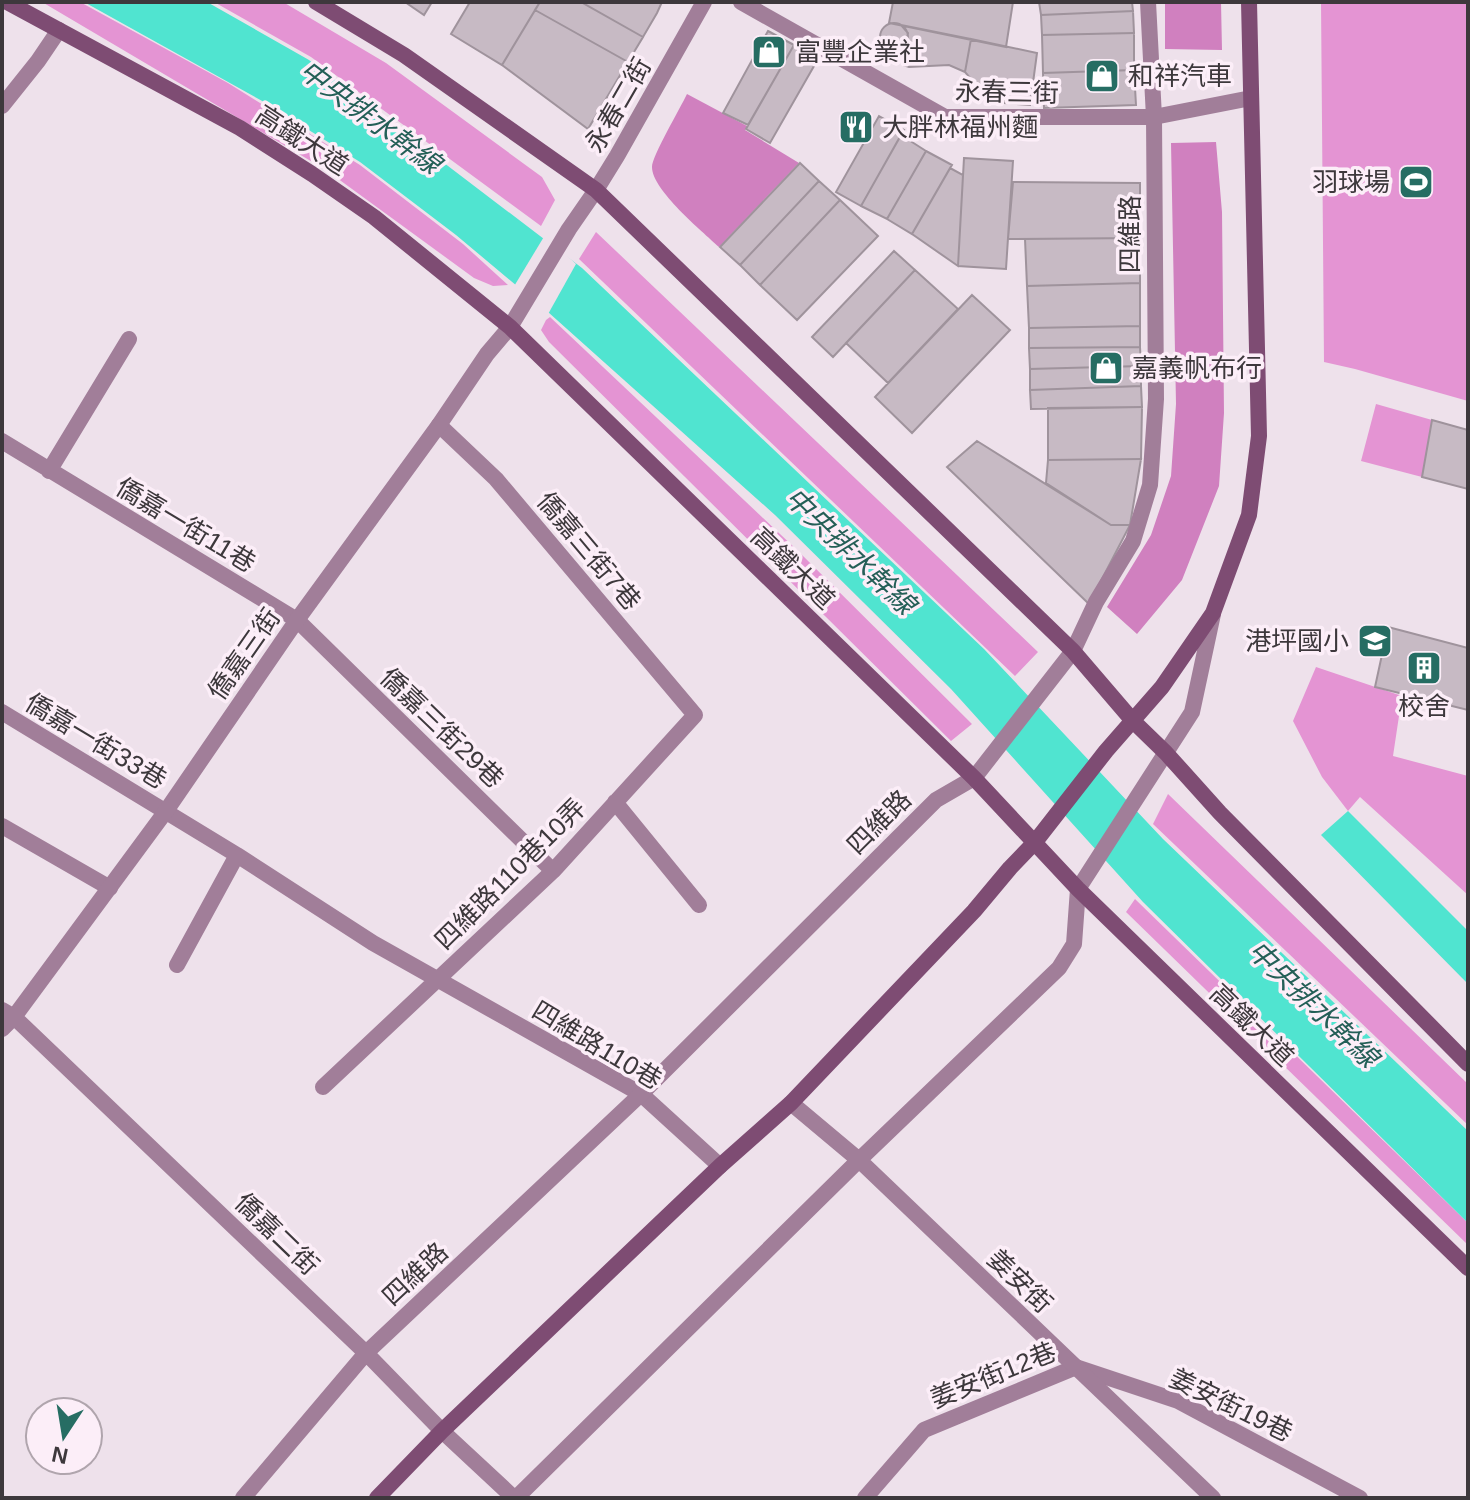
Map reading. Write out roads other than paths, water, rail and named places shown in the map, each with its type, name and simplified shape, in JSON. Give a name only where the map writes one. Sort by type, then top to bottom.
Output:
[{"type":"street","name":"高鐵大道","points":[[7,2],[240,128],[312,174],[374,217],[510,327],[974,778],[1078,889],[1468,1268]]},
{"type":"street","points":[[316,2],[404,55],[596,190],[1073,651],[1133,721],[1220,813],[1468,1064]]},
{"type":"street","name":"永春二街","points":[[523,305],[596,190],[704,2]]},
{"type":"street","name":"永春三街","points":[[741,2],[945,117],[1154,117],[1251,98]]},
{"type":"street","name":"四維路","points":[[243,1498],[366,1353],[641,1094],[936,800],[974,778],[1073,651],[1096,602],[1133,541],[1150,485],[1156,399],[1154,117],[1148,2]]},
{"type":"street","points":[[515,1498],[1059,968],[1074,944],[1078,889],[1192,712],[1213,613],[1249,515],[1259,436],[1249,2]]},
{"type":"street","points":[[2,106],[59,30]]},
{"type":"street","name":"僑嘉三街","points":[[6,1018],[110,888],[166,811],[297,620],[523,305]]},
{"type":"street","points":[[49,471],[129,339]]},
{"type":"street","name":"僑嘉三街7巷","points":[[439,425],[496,479],[695,715]]},
{"type":"street","name":"僑嘉一街11巷","points":[[2,441],[297,620]]},
{"type":"street","points":[[377,1498],[442,1431],[720,1166],[791,1103],[974,911],[1162,687],[1213,613]]},
{"type":"street","name":"僑嘉三街29巷","points":[[297,620],[553,871]]},
{"type":"street","name":"僑嘉一街33巷","points":[[2,712],[166,811]]},
{"type":"street","name":"四維路110巷10弄","points":[[438,979],[553,871],[695,715]]},
{"type":"street","name":"四維路110巷10弄","points":[[615,802],[699,905]]},
{"type":"street","name":"四維路110巷","points":[[166,811],[373,943],[641,1094],[720,1166]]},
{"type":"street","points":[[2,826],[110,888]]},
{"type":"street","points":[[177,965],[237,855]]},
{"type":"street","points":[[323,1087],[438,979]]},
{"type":"street","name":"僑嘉二街","points":[[6,1018],[366,1353],[442,1431],[515,1498]]},
{"type":"street","name":"姜安街","points":[[791,1103],[859,1160],[1213,1498]]},
{"type":"street","name":"姜安街12巷","points":[[865,1498],[924,1430],[1076,1367]]},
{"type":"street","name":"姜安街19巷","points":[[1076,1367],[1178,1401],[1360,1498]]},
{"type":"water","name":"中央排水幹線","points":[[84,2],[207,2],[309,60],[582,268],[984,649],[1163,839],[1468,1131],[1468,1223],[1143,902],[951,689],[775,515],[548,312],[456,235],[360,162],[264,102]]},
{"type":"water","points":[[1348,811],[1468,931],[1468,984],[1321,835]]},
{"type":"place","name":"富豐企業社","points":[[769,52]]},
{"type":"place","name":"和祥汽車","points":[[1102,76]]},
{"type":"place","name":"大胖林福州麵","points":[[856,127]]},
{"type":"place","name":"羽球場","points":[[1416,182]]},
{"type":"place","name":"嘉義帆布行","points":[[1106,368]]},
{"type":"place","name":"港坪國小","points":[[1375,641]]},
{"type":"place","name":"校舍","points":[[1424,668]]}]
